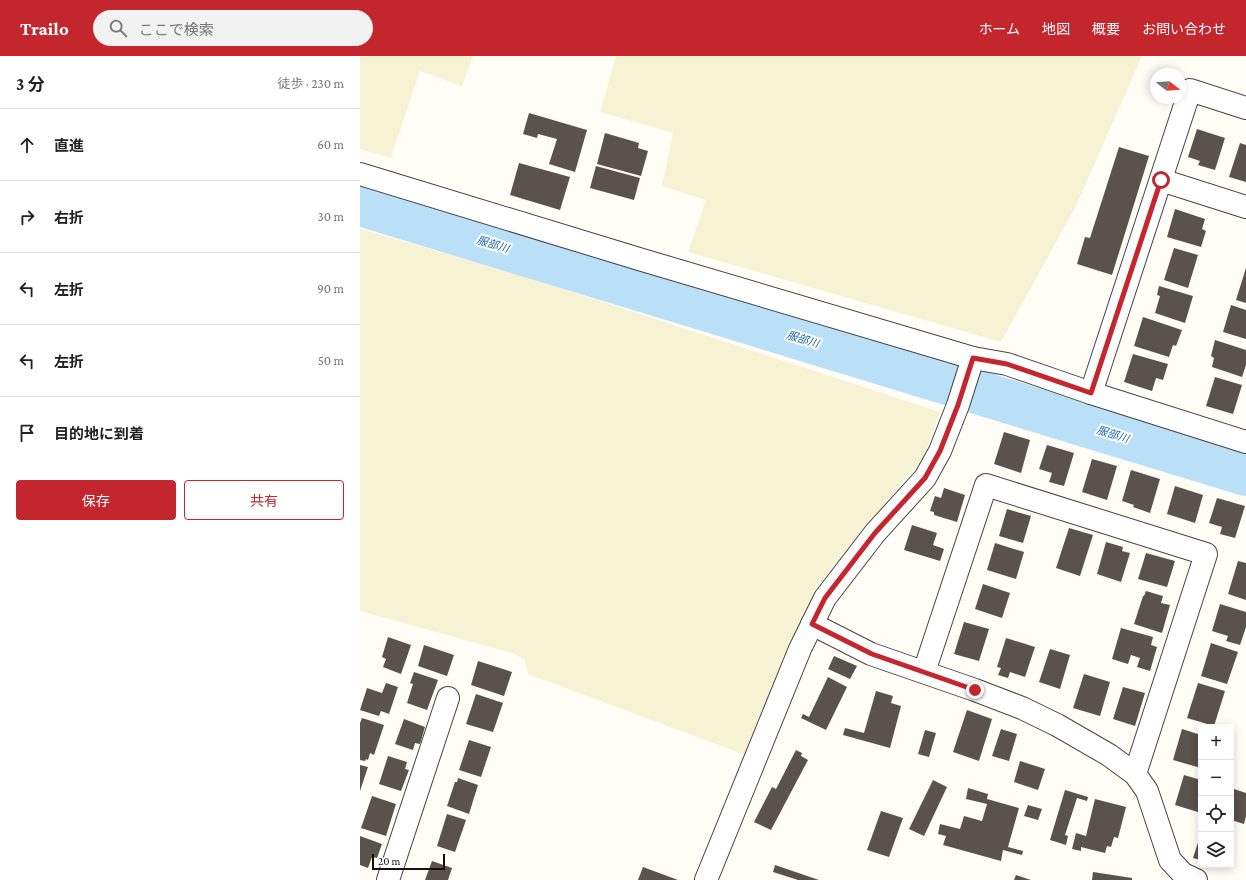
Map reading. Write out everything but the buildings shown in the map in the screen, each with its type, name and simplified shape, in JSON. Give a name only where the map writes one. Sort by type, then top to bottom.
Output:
[{"type":"street","points":[[1091,393],[1190,90],[1246,108]]},
{"type":"street","points":[[360,174],[973,358],[1007,364],[1091,393],[1246,442]]},
{"type":"street","points":[[1161,180],[1246,207]]},
{"type":"street","points":[[706,880],[800,649],[825,598],[875,533],[925,478],[940,451],[958,405],[973,358]]},
{"type":"street","points":[[924,672],[986,485],[1206,554],[1136,774]]},
{"type":"street","points":[[812,624],[872,654],[975,690],[1029,711],[1057,725],[1109,755],[1136,774],[1147,791],[1170,860],[1183,874],[1196,880]]},
{"type":"street","points":[[388,880],[448,698]]},
{"type":"shaded area","points":[[360,56],[473,56],[462,86],[420,71],[391,158],[360,149]]},
{"type":"shaded area","points":[[616,56],[1142,56],[1076,206],[1001,342],[688,252],[706,200],[662,186],[673,133],[600,112]]},
{"type":"shaded area","points":[[360,229],[527,277],[940,412],[923,458],[816,588],[748,756],[528,674],[524,659],[512,653],[360,611]]},
{"type":"waterway","name":"服部川","points":[[360,204],[1246,474]]},
{"type":"route","points":[[975,690],[872,654],[812,624],[825,598],[875,533],[925,478],[940,451],[958,405],[973,358],[1007,364],[1091,393],[1161,180]]}]
